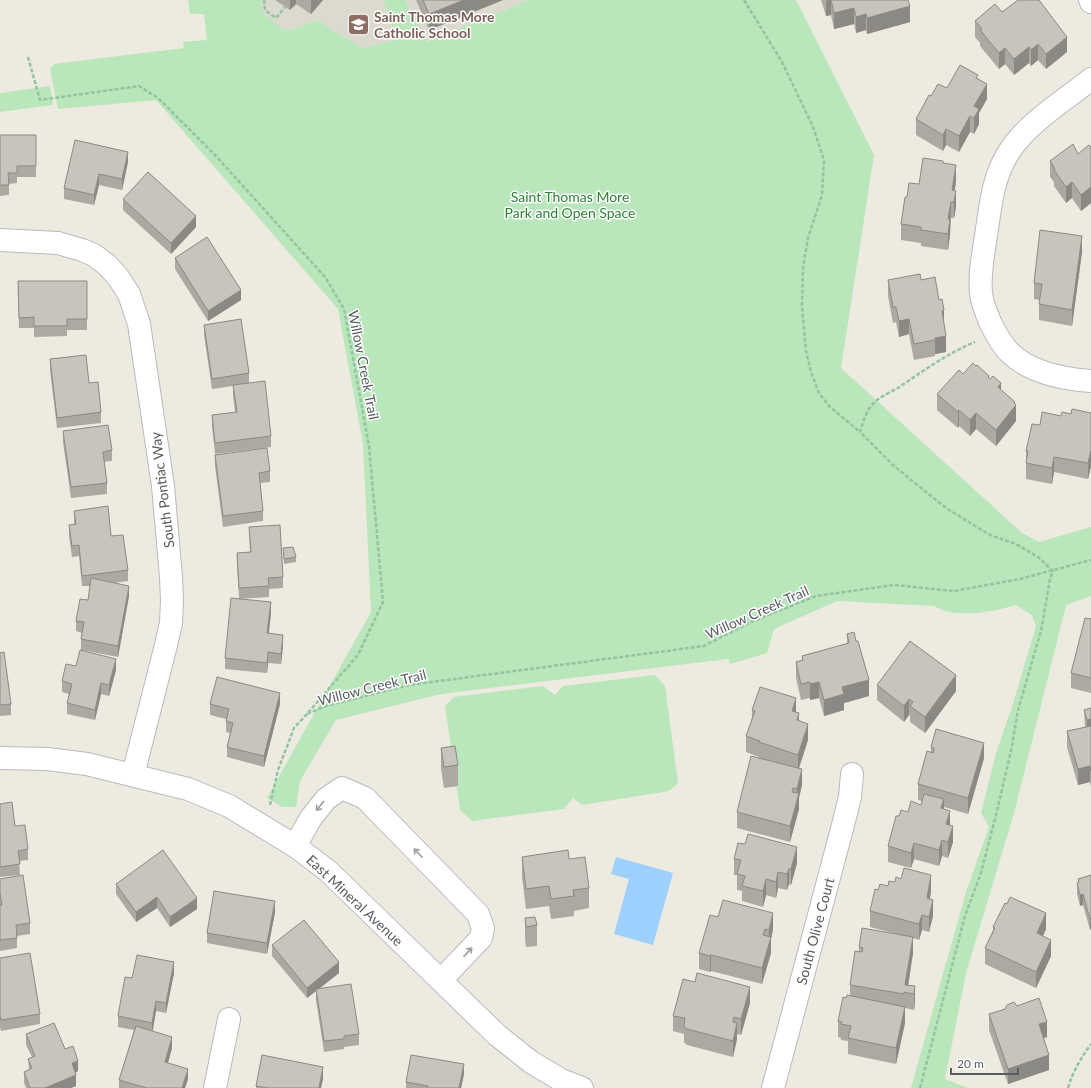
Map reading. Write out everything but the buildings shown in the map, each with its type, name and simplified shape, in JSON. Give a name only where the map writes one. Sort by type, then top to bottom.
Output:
[{"type":"street","points":[[1091,79],[1024,132],[1010,149],[997,174],[990,205],[981,268],[981,294],[986,314],[996,334],[1009,352],[1026,365],[1047,374],[1073,380],[1091,381]]},
{"type":"street","name":"South Pontiac Way","points":[[0,240],[58,243],[94,255],[118,277],[128,294],[139,324],[163,486],[171,577],[171,623],[133,775]]},
{"type":"street","name":"East Mineral Avenue","points":[[0,758],[47,759],[87,764],[188,789],[229,806],[295,846],[328,871],[497,1035],[531,1062],[561,1080],[582,1088]]},
{"type":"street","name":"South Olive Court","points":[[774,1088],[850,797],[852,774]]},
{"type":"street","points":[[295,846],[316,811],[326,799],[342,788],[365,798],[478,914],[483,928],[481,938],[441,980]]},
{"type":"street","points":[[215,1088],[229,1020]]},
{"type":"path","points":[[264,0],[265,10],[276,18],[285,7]]},
{"type":"path","points":[[744,0],[782,62],[813,127],[824,160],[822,195],[808,238],[803,267],[802,307],[806,352],[811,372],[819,393],[829,406],[860,432],[894,466],[946,508],[990,536],[1016,544],[1038,557],[1052,571],[1041,631],[1018,710],[1011,751],[981,873],[965,916],[920,1088]]},
{"type":"path","name":"Willow Creek Trail","points":[[28,57],[40,100],[140,86],[158,98],[216,156],[325,277],[344,308],[369,446],[383,602],[358,655],[307,714]]},
{"type":"path","points":[[860,432],[864,419],[874,402],[964,347],[996,334]]},
{"type":"path","name":"Willow Creek Trail","points":[[307,714],[326,706],[410,685],[704,646],[751,622],[816,596],[894,585],[954,591],[1020,580],[1091,560]]},
{"type":"path","points":[[270,830],[269,807],[278,770],[294,728],[307,714]]},
{"type":"path","points":[[1068,1088],[1077,1065],[1091,1044]]},
{"type":"shaded area","name":"Saint Thomas More Catholic School","points":[[261,0],[383,0],[396,41],[362,48],[317,20],[290,30],[283,29],[263,13]]},
{"type":"shaded area","name":"Saint Thomas More Catholic School","points":[[405,0],[528,0],[425,42]]},
{"type":"green space","name":"Saint Thomas More Park and Open Space","points":[[188,0],[261,0],[263,13],[283,29],[290,30],[317,20],[362,48],[396,40],[383,0],[405,0],[426,42],[528,0],[796,0],[874,155],[841,368],[1022,533],[1039,542],[1091,527],[1091,596],[1066,605],[1014,813],[966,973],[945,1079],[968,1088],[911,1088],[966,892],[989,827],[981,813],[996,753],[1013,704],[1036,626],[1032,615],[1016,605],[991,611],[958,613],[949,612],[934,606],[837,601],[774,629],[767,653],[730,664],[728,659],[441,694],[336,720],[300,781],[296,807],[282,807],[267,798],[371,612],[363,444],[338,309],[156,100],[58,109],[50,69],[54,64],[184,48],[183,42],[207,40],[204,14],[190,14]]},
{"type":"green space","points":[[50,86],[53,105],[0,112],[0,93]]},
{"type":"green space","points":[[655,675],[665,686],[678,783],[669,791],[582,805],[573,798],[564,809],[472,821],[460,810],[445,706],[454,697],[543,686],[555,695],[563,686]]},
{"type":"water","points":[[616,857],[673,873],[653,945],[614,934],[629,879],[611,874]]},
{"type":"place","name":"Saint Thomas More Catholic School","points":[[358,24]]}]
